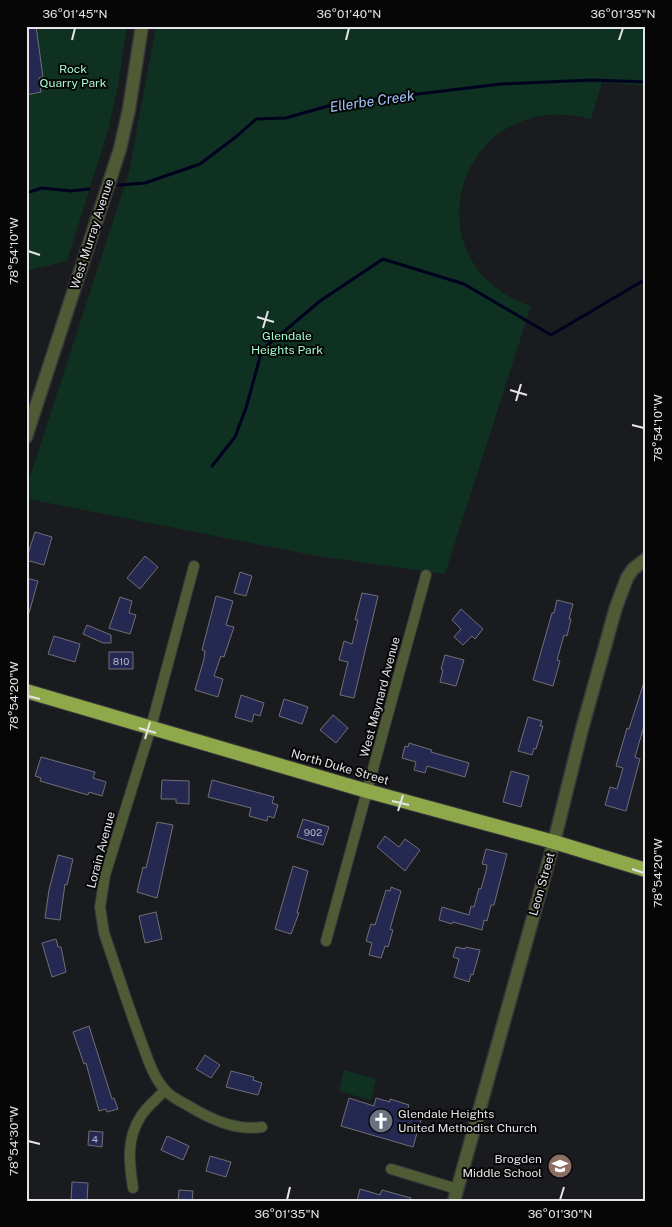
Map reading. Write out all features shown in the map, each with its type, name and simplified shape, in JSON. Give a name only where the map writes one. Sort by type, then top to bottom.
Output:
[{"type":"highway","name":"North Duke Street","points":[[26,691],[646,870]]},
{"type":"street","name":"West Murray Avenue","points":[[26,437],[120,149],[129,109],[142,26]]},
{"type":"street","name":"Leon Street","points":[[455,1195],[554,842],[582,729],[614,616],[623,587],[633,569],[646,559]]},
{"type":"street","name":"Lorain Avenue","points":[[194,566],[150,727],[106,875],[100,907],[104,933],[137,1032],[159,1083],[173,1097],[222,1123],[253,1128],[262,1127]]},
{"type":"street","name":"West Maynard Avenue","points":[[326,941],[426,575]]},
{"type":"street","points":[[134,1188],[129,1150],[130,1140],[141,1116],[165,1090]]},
{"type":"street","points":[[391,1169],[455,1195]]},
{"type":"green space","name":"Rock Quarry Park","points":[[26,26],[127,26],[109,127],[67,261],[26,271]]},
{"type":"green space","name":"Glendale Heights Park","points":[[156,26],[646,26],[646,86],[602,82],[591,119],[545,116],[507,128],[480,152],[464,184],[459,220],[469,255],[492,285],[531,306],[445,574],[317,556],[28,499],[30,490],[29,480],[129,172]]},
{"type":"green space","points":[[344,1070],[376,1079],[371,1100],[339,1091]]},
{"type":"building","points":[[26,26],[36,26],[43,77],[39,78],[41,92],[26,95]]},
{"type":"building","points":[[35,532],[52,537],[44,565],[26,560]]},
{"type":"building","points":[[145,556],[158,567],[140,589],[127,578]]},
{"type":"building","points":[[240,572],[252,576],[246,596],[234,593]]},
{"type":"building","points":[[26,578],[38,581],[29,613],[26,613]]},
{"type":"building","points":[[362,593],[378,596],[354,698],[340,695],[348,662],[339,660],[344,641],[352,644],[358,620],[355,620]]},
{"type":"building","points":[[216,596],[233,601],[226,625],[234,627],[224,657],[221,656],[214,676],[223,679],[218,697],[195,690],[204,659],[205,651],[202,650]]},
{"type":"building","points":[[120,597],[132,601],[129,613],[136,615],[130,634],[109,628]]},
{"type":"building","points":[[557,600],[573,604],[567,636],[564,635],[557,660],[560,661],[553,686],[533,680]]},
{"type":"building","points":[[461,609],[483,629],[475,639],[472,636],[463,645],[454,637],[461,629],[452,620]]},
{"type":"building","points":[[87,625],[111,635],[111,643],[103,643],[83,634]]},
{"type":"building","points":[[54,636],[80,644],[75,662],[48,654]]},
{"type":"building","points":[[109,652],[133,652],[133,669],[109,669]]},
{"type":"building","points":[[445,655],[464,660],[456,686],[440,682]]},
{"type":"building","points":[[644,682],[646,683],[646,719],[635,757],[640,759],[626,811],[605,805],[610,787],[617,789],[623,768],[616,766],[627,728],[629,729]]},
{"type":"building","points":[[241,695],[264,703],[260,716],[254,714],[252,722],[235,717]]},
{"type":"building","points":[[284,699],[308,707],[302,724],[279,716]]},
{"type":"building","points":[[333,715],[348,728],[336,743],[320,730]]},
{"type":"building","points":[[528,717],[542,721],[540,726],[543,726],[536,749],[534,748],[532,755],[518,751]]},
{"type":"building","points":[[409,743],[432,750],[431,752],[469,763],[465,777],[427,766],[425,773],[414,770],[416,762],[402,758],[405,746],[408,747]]},
{"type":"building","points":[[41,757],[95,772],[93,778],[106,782],[102,796],[89,792],[88,795],[40,781],[41,778],[35,776]]},
{"type":"building","points":[[511,771],[529,776],[521,807],[503,802]]},
{"type":"building","points":[[162,780],[189,781],[189,804],[176,803],[176,799],[161,799]]},
{"type":"building","points":[[212,780],[274,797],[272,803],[278,805],[274,818],[268,816],[267,821],[249,816],[251,808],[208,797]]},
{"type":"building","points":[[303,819],[329,827],[323,845],[297,837]]},
{"type":"building","points":[[157,822],[173,825],[157,898],[137,892],[143,867],[146,868]]},
{"type":"building","points":[[385,836],[399,847],[405,839],[420,850],[405,871],[377,847]]},
{"type":"building","points":[[486,849],[507,854],[494,905],[491,905],[487,921],[484,920],[482,930],[439,920],[442,907],[469,915],[471,906],[474,907],[479,888],[481,889],[486,871],[487,865],[482,864]]},
{"type":"building","points":[[58,855],[73,859],[67,885],[65,884],[60,920],[45,918],[49,890]]},
{"type":"building","points":[[293,866],[308,871],[297,913],[299,913],[291,934],[275,929]]},
{"type":"building","points":[[391,887],[401,891],[390,929],[393,930],[388,947],[385,946],[381,958],[369,955],[372,943],[366,941],[371,924],[375,925],[386,890],[390,891]]},
{"type":"building","points":[[156,912],[162,939],[145,943],[139,916]]},
{"type":"building","points":[[56,939],[58,947],[61,947],[66,972],[52,977],[42,943]]},
{"type":"building","points":[[456,947],[480,950],[473,975],[471,974],[469,982],[454,977],[459,959],[453,957]]},
{"type":"building","points":[[89,1026],[112,1099],[114,1098],[118,1109],[107,1112],[106,1109],[99,1111],[86,1063],[84,1064],[73,1032]]},
{"type":"building","points":[[205,1055],[220,1065],[211,1078],[196,1069]]},
{"type":"building","points":[[231,1071],[254,1077],[253,1080],[262,1083],[258,1095],[226,1087]]},
{"type":"building","name":"Glendale Heights United Methodist Church","points":[[349,1098],[374,1106],[376,1098],[390,1102],[390,1099],[409,1105],[407,1111],[422,1116],[413,1147],[341,1126]]},
{"type":"building","points":[[89,1131],[103,1132],[102,1147],[88,1145]]},
{"type":"building","points":[[167,1136],[189,1146],[183,1160],[161,1150]]},
{"type":"building","points":[[210,1156],[231,1162],[226,1177],[206,1171]]},
{"type":"building","points":[[72,1182],[88,1183],[87,1201],[71,1201]]},
{"type":"building","points":[[360,1189],[380,1195],[382,1190],[411,1198],[410,1201],[357,1201]]},
{"type":"building","points":[[179,1190],[193,1191],[192,1201],[178,1201]]},
{"type":"waterway","name":"Ellerbe Creek","points":[[119,185],[145,183],[200,164],[256,119],[286,118],[335,104],[501,84],[592,80],[646,82]]},
{"type":"waterway","name":"Ellerbe Creek","points":[[26,193],[42,188],[71,191],[89,189]]},
{"type":"waterway","points":[[212,466],[235,437],[246,408],[262,350],[320,301],[383,259],[464,284],[551,335],[646,279]]},
{"type":"place","name":"Glendale Heights United Methodist Church","points":[[381,1121]]},
{"type":"place","name":"Brogden Middle School","points":[[560,1166]]}]
